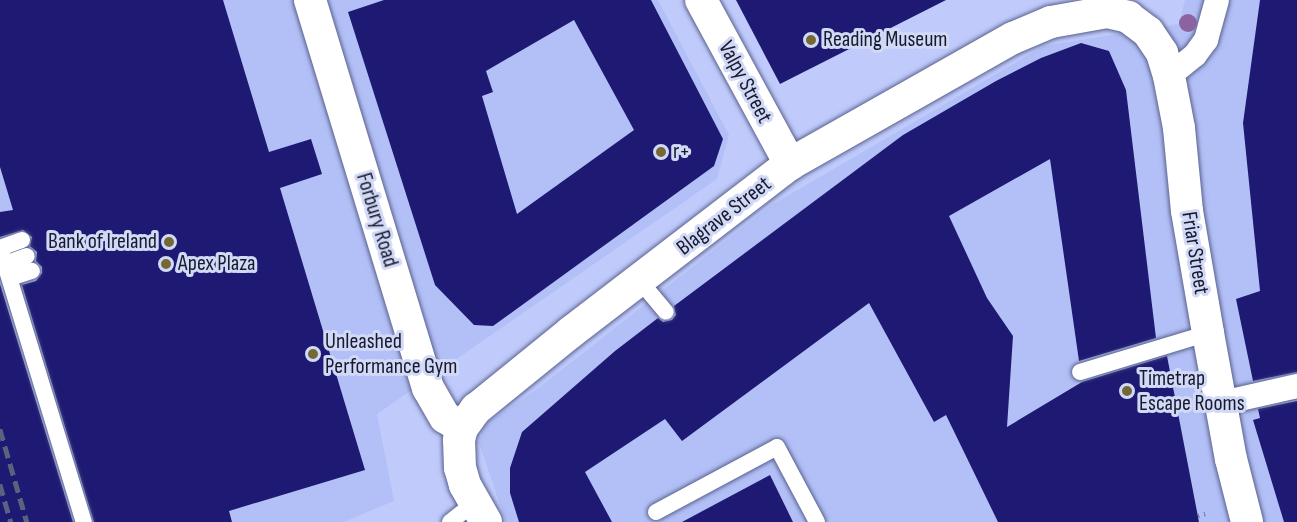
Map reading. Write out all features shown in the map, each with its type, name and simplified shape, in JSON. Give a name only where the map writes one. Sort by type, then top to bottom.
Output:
[{"type":"street","name":"Forbury Road","points":[[310,0],[428,388],[445,417],[462,428]]},
{"type":"street","name":"Valpy Street","points":[[701,0],[790,164]]},
{"type":"street","points":[[1169,76],[1195,55],[1206,40],[1217,0]]},
{"type":"street","name":"Blagrave Street","points":[[462,428],[476,410],[571,332],[790,164],[1013,38],[1051,22],[1107,12]]},
{"type":"street","name":"Friar Street","points":[[1107,12],[1128,17],[1148,32],[1161,53],[1169,76],[1179,128],[1187,211],[1208,333],[1231,459],[1247,522]]},
{"type":"street","points":[[1222,403],[1297,386]]},
{"type":"street","points":[[462,428],[459,440],[460,468],[480,512]]},
{"type":"lane","points":[[5,263],[27,256],[5,263]]},
{"type":"lane","points":[[5,263],[84,522]]},
{"type":"lane","points":[[640,281],[666,312]]},
{"type":"lane","points":[[1080,372],[1208,333]]},
{"type":"lane","points":[[656,512],[777,447],[817,522]]},
{"type":"lane","points":[[450,522],[480,512]]},
{"type":"shaded area","points":[[0,0],[658,0],[729,135],[717,179],[377,414],[394,501],[344,522],[76,522],[0,276]]},
{"type":"shaded area","points":[[1185,0],[1297,0],[1297,522],[506,522],[479,443],[484,426],[494,418],[536,390],[770,206],[1044,46],[1179,24]]},
{"type":"building","name":"Apex Plaza","points":[[0,0],[223,0],[269,152],[311,139],[322,174],[280,188],[365,470],[229,511],[232,522],[94,522],[22,285],[36,281],[42,273],[42,267],[36,261],[37,252],[30,246],[32,237],[23,230],[0,237],[0,212],[13,210],[0,167]]},
{"type":"building","name":"r+","points":[[384,0],[651,0],[723,139],[714,166],[493,326],[474,325],[435,285],[348,12]],"holes":[[[574,20],[634,130],[517,214],[482,96],[493,92],[486,71]]]},
{"type":"building","name":"Reading Museum","points":[[736,0],[946,0],[780,84]]},
{"type":"building","points":[[1260,0],[1297,0],[1297,372],[1253,381],[1236,299],[1260,291],[1243,123]]},
{"type":"building","points":[[1081,43],[1109,51],[1126,90],[1156,338],[1079,361],[1050,159],[949,216],[987,298],[1013,336],[1007,427],[1082,382],[1167,356],[1199,522],[998,522],[946,415],[934,422],[869,303],[682,441],[665,419],[585,472],[612,522],[519,522],[510,493],[510,468],[522,432],[615,351],[658,318],[663,322],[672,320],[676,315],[674,306],[903,135],[996,81],[1041,58]]},
{"type":"building","points":[[0,284],[73,522],[0,522]]},
{"type":"building","points":[[1297,401],[1297,522],[1284,522],[1253,420],[1260,418],[1258,409]]},
{"type":"building","points":[[770,475],[793,522],[682,522]]},
{"type":"railway","points":[[0,429],[27,522]]},
{"type":"railway","points":[[0,484],[11,522]]},
{"type":"place","name":"Reading Museum","points":[[811,40]]},
{"type":"place","name":"r+","points":[[661,152]]},
{"type":"place","name":"Bank of Ireland","points":[[169,242]]},
{"type":"place","name":"Apex Plaza","points":[[166,264]]},
{"type":"place","name":"Unleashed Performance Gym","points":[[313,354]]},
{"type":"place","name":"Timetrap Escape Rooms","points":[[1127,391]]}]
